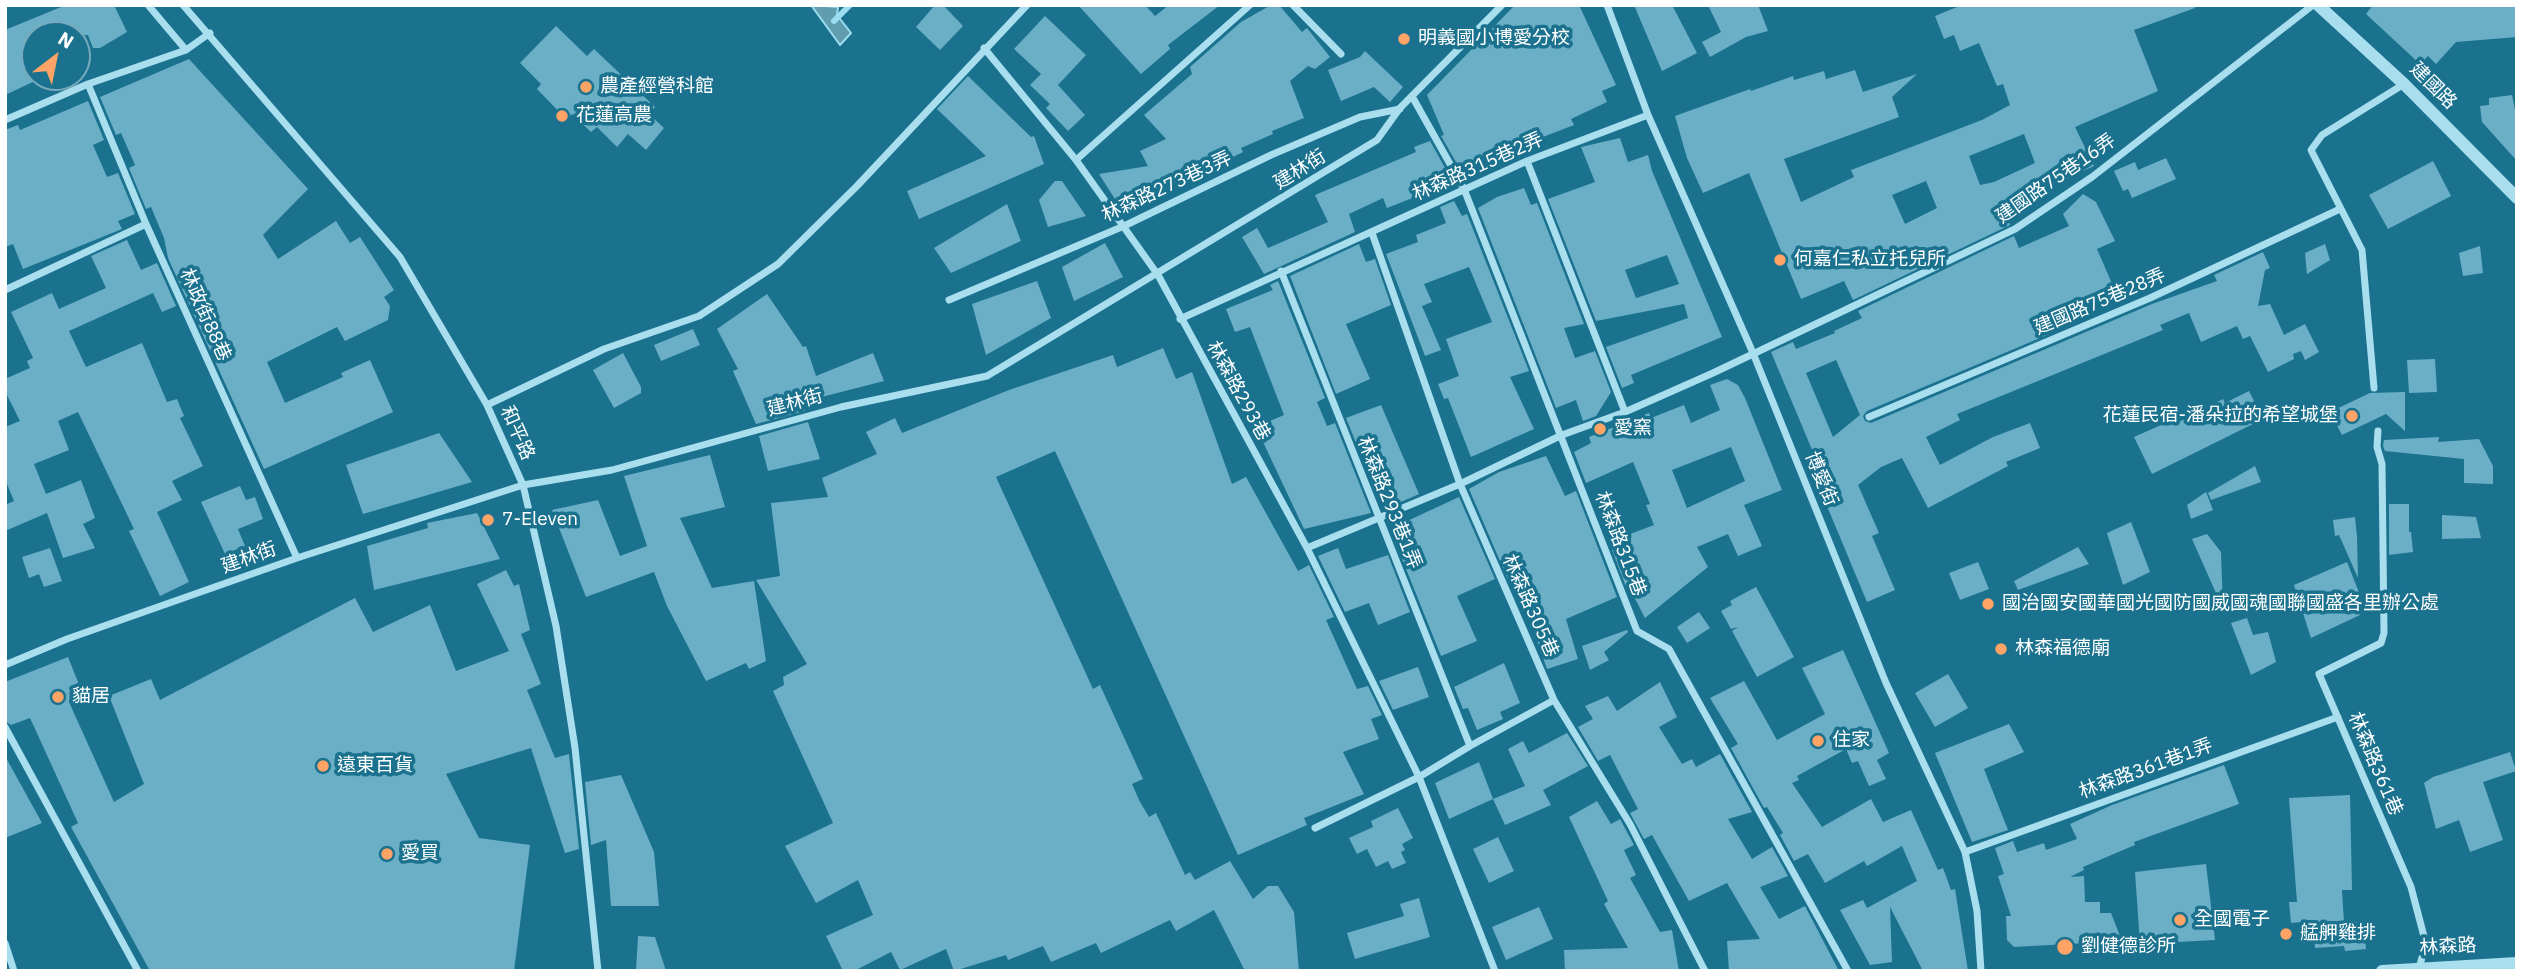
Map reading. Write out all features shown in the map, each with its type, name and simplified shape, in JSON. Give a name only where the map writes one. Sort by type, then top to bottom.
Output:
[{"type":"street","points":[[148,5],[186,50]]},
{"type":"street","name":"和平路","points":[[183,5],[210,33],[400,257],[487,405],[523,485],[556,626],[565,680],[575,748],[598,971]]},
{"type":"street","points":[[487,405],[604,349],[699,317],[778,264],[858,186],[1027,5]]},
{"type":"street","points":[[1076,160],[1250,5]]},
{"type":"street","points":[[1293,5],[1341,54]]},
{"type":"street","name":"建林街","points":[[5,665],[67,639],[296,558],[523,485],[611,470],[841,407],[987,376],[1158,275],[1377,140],[1400,108],[1413,98],[1502,5]]},
{"type":"street","name":"博愛街","points":[[1607,5],[1648,115],[1753,353],[1886,683],[1965,852],[1976,911],[1981,971]]},
{"type":"street","name":"建國路75巷16弄","points":[[1307,548],[1460,484],[1562,435],[1625,412],[2015,229],[2092,177],[2313,5]]},
{"type":"street","name":"建國路","points":[[2318,5],[2404,84],[2517,198]]},
{"type":"street","points":[[91,83],[186,50],[210,33]]},
{"type":"street","name":"林森路293巷","points":[[984,48],[1076,160],[1158,275],[1307,548],[1419,777],[1495,971]]},
{"type":"street","points":[[2374,387],[2362,250],[2311,150],[2322,135],[2404,84]]},
{"type":"street","points":[[5,120],[72,91]]},
{"type":"street","name":"林政街88巷","points":[[91,91],[146,224],[296,558]]},
{"type":"street","name":"林森路315巷","points":[[1413,98],[1464,189],[1637,631],[1669,649],[1847,971]]},
{"type":"street","name":"林森路273巷3弄","points":[[949,300],[1124,226],[1284,149],[1360,117],[1400,108]]},
{"type":"street","name":"林森路315巷2弄","points":[[1180,319],[1527,161],[1648,115]]},
{"type":"street","points":[[1527,161],[1625,412]]},
{"type":"street","name":"建國路75巷28弄","points":[[1869,417],[2150,298],[2340,209]]},
{"type":"street","points":[[5,290],[146,224]]},
{"type":"street","name":"林森路305巷","points":[[1372,233],[1460,484],[1554,700],[1630,824],[1705,971]]},
{"type":"street","name":"林森路293巷1弄","points":[[1281,271],[1470,746]]},
{"type":"street","name":"林森路361巷","points":[[2378,431],[2386,605],[2381,643],[2319,674],[2411,887],[2426,944],[2418,968]]},
{"type":"street","points":[[1315,828],[1419,777],[1554,700]]},
{"type":"street","name":"林森路361巷1弄","points":[[1965,852],[2338,717]]},
{"type":"street","points":[[5,727],[138,971]]},
{"type":"street","points":[[5,943],[14,971]]},
{"type":"street","name":"林森路","points":[[2382,971],[2517,963]]},
{"type":"water","points":[[811,5],[838,7],[837,15],[851,33],[840,45]]},
{"type":"building","points":[[66,5],[114,5],[127,32],[100,48],[93,48],[91,21],[27,21]]},
{"type":"building","points":[[935,5],[943,5],[963,26],[940,50],[916,27]]},
{"type":"building","points":[[1078,5],[1145,5],[1155,16],[1169,5],[1220,5],[1168,45],[1170,49],[1141,74]]},
{"type":"building","points":[[1271,5],[1279,5],[1302,32],[1307,28],[1330,57],[1315,69],[1308,66],[1290,81],[1304,118],[1272,131],[1273,134],[1241,148],[1243,152],[1219,164],[1217,159],[1177,173],[1183,180],[1118,204],[1099,174],[1148,166],[1140,151],[1166,139],[1144,115],[1192,74],[1190,67],[1241,22]]},
{"type":"building","points":[[1515,5],[1579,5],[1616,85],[1602,91],[1607,102],[1571,119],[1574,125],[1460,169],[1441,136],[1444,135],[1427,95]]},
{"type":"building","points":[[1634,5],[1672,5],[1697,53],[1662,71]]},
{"type":"building","points":[[1708,5],[1758,5],[1768,31],[1746,37],[1710,57],[1702,42],[1721,32]]},
{"type":"building","points":[[1962,5],[2194,5],[2195,8],[2134,30],[2158,91],[2075,127],[2094,166],[2004,208],[2010,225],[1853,300],[1844,281],[1801,299],[1749,173],[1703,193],[1687,158],[1675,116],[1793,76],[1794,80],[1824,71],[1826,79],[1855,70],[1863,92],[1917,74],[1892,97],[1899,117],[1784,159],[1801,202],[1854,177],[1851,170],[1982,120],[2010,105],[2003,84],[1997,86],[1979,43],[1960,51],[1954,35],[1944,39],[1935,16]],"holes":[[[2024,134],[2035,163],[1994,182],[1980,185],[1969,156]],[[1926,181],[1937,208],[1905,224],[1892,195]]]},
{"type":"building","points":[[2373,5],[2517,5],[2517,37],[2456,42],[2436,64],[2428,56],[2420,64],[2366,14]]},
{"type":"building","points":[[1045,16],[1086,55],[1058,85],[1085,115],[1068,131],[1046,108],[1050,104],[1030,85],[1041,74],[1014,49]]},
{"type":"building","points":[[21,23],[21,88],[5,95],[5,30]]},
{"type":"building","name":"農產經營科館","points":[[556,26],[587,56],[594,49],[655,107],[649,114],[664,128],[646,150],[628,134],[617,147],[597,127],[591,132],[572,114],[566,119],[537,89],[541,84],[520,63]]},
{"type":"building","points":[[1365,51],[1403,87],[1390,102],[1374,87],[1341,101],[1328,70],[1360,57]]},
{"type":"building","points":[[189,59],[308,189],[263,235],[278,259],[336,221],[350,243],[360,237],[394,290],[384,297],[390,306],[388,320],[345,341],[337,327],[267,362],[285,403],[343,377],[341,373],[370,360],[393,412],[264,469],[168,258],[164,238],[151,207],[146,209],[129,168],[135,165],[121,133],[116,135],[100,97]]},
{"type":"building","points":[[968,76],[1031,137],[1034,136],[1044,164],[919,219],[907,191],[986,156],[937,109]]},
{"type":"building","points":[[2512,95],[2517,119],[2517,161],[2482,122],[2480,106],[2489,105],[2489,98]]},
{"type":"building","points":[[88,101],[104,140],[93,145],[107,177],[118,173],[135,214],[118,221],[122,229],[23,269],[13,244],[5,247],[5,130],[18,125],[20,130]]},
{"type":"building","points":[[1620,138],[1628,162],[1648,155],[1652,171],[1722,337],[1631,375],[1634,383],[1622,388],[1606,347],[1688,318],[1684,304],[1596,321],[1548,199],[1595,182],[1581,147]],"holes":[[[1667,255],[1679,284],[1636,298],[1625,270]]]},
{"type":"building","points":[[1430,141],[1449,175],[1444,177],[1449,190],[1435,196],[1433,190],[1387,208],[1383,198],[1349,214],[1355,232],[1264,274],[1242,237],[1257,228],[1268,248],[1328,222],[1315,195],[1416,152],[1414,147]]},
{"type":"building","points":[[2166,158],[2176,179],[2132,198],[2128,189],[2123,191],[2114,171],[2135,162],[2138,170]]},
{"type":"building","points":[[2433,161],[2451,196],[2388,229],[2369,195]]},
{"type":"building","points":[[1055,181],[1062,181],[1086,216],[1048,227],[1039,200]]},
{"type":"building","points":[[1524,188],[1531,205],[1537,203],[1584,324],[1564,328],[1575,358],[1595,351],[1611,392],[1596,416],[1583,421],[1576,400],[1556,408],[1478,208],[1497,197]]},
{"type":"building","points":[[2083,194],[2096,202],[2115,241],[2097,249],[2113,286],[2050,312],[2059,330],[1867,411],[1863,416],[1865,421],[1871,423],[2152,304],[2217,281],[2214,275],[2263,252],[2270,268],[2265,270],[2258,306],[2270,304],[2284,335],[2305,324],[2319,352],[2305,360],[2301,351],[2293,354],[2294,359],[2268,372],[2250,336],[2243,339],[2237,326],[2201,342],[2189,313],[2160,325],[2163,330],[1957,414],[1960,420],[1926,437],[1940,465],[1993,437],[2030,423],[2040,448],[2006,462],[2008,466],[1928,508],[1902,458],[1881,467],[1858,485],[1879,533],[1872,536],[1895,590],[1867,602],[1827,506],[1843,499],[1808,456],[1813,452],[1771,352],[1793,342],[1796,349],[1835,333],[1834,331],[1862,318],[1858,311],[2014,236],[2019,248],[2069,226],[2063,214]],"holes":[[[1836,360],[1860,415],[1833,437],[1806,373]]]},
{"type":"building","points":[[1454,201],[1462,216],[1467,214],[1529,371],[1510,377],[1534,429],[1471,457],[1448,398],[1444,399],[1438,384],[1459,376],[1446,339],[1492,322],[1469,267],[1424,284],[1432,302],[1422,306],[1441,350],[1425,356],[1386,254],[1418,242],[1416,235],[1446,223],[1440,207]]},
{"type":"building","points":[[1007,204],[1021,241],[951,273],[934,248]]},
{"type":"building","points":[[127,240],[141,270],[157,263],[176,306],[162,312],[153,293],[69,331],[86,367],[142,343],[167,402],[177,399],[184,416],[180,418],[203,466],[172,481],[182,500],[157,512],[189,582],[160,596],[129,531],[134,529],[78,412],[58,421],[69,450],[34,464],[46,494],[81,480],[95,518],[83,524],[95,548],[63,558],[47,513],[5,531],[5,505],[14,501],[5,479],[5,427],[20,421],[5,391],[5,379],[30,368],[27,361],[33,358],[11,312],[52,293],[59,309],[106,288],[91,256]]},
{"type":"building","points":[[1105,243],[1123,277],[1074,301],[1062,267]]},
{"type":"building","points":[[1359,244],[1366,262],[1375,259],[1391,305],[1346,324],[1370,379],[1336,394],[1290,276]]},
{"type":"building","points":[[2325,244],[2330,260],[2307,274],[2305,253]]},
{"type":"building","points":[[2480,246],[2483,273],[2463,276],[2459,253]]},
{"type":"building","points":[[1037,281],[1051,318],[986,355],[972,304]]},
{"type":"building","points":[[1278,281],[1325,398],[1317,402],[1327,426],[1335,423],[1371,513],[1304,529],[1256,427],[1284,415],[1250,327],[1235,332],[1226,309],[1273,290],[1270,285]]},
{"type":"building","points":[[767,294],[803,347],[806,346],[816,376],[873,353],[884,381],[802,402],[805,411],[756,424],[733,371],[738,369],[717,329]]},
{"type":"building","points":[[693,329],[700,345],[661,361],[654,345]]},
{"type":"building","points":[[1163,348],[1176,379],[1192,372],[1232,484],[1246,477],[1298,571],[1309,565],[1334,617],[1326,620],[1357,689],[1368,686],[1382,715],[1371,719],[1379,739],[1343,752],[1364,794],[1304,818],[1307,825],[1238,855],[1055,451],[996,477],[1093,689],[1100,685],[1143,779],[1132,784],[1149,817],[1156,813],[1185,875],[1190,872],[1195,880],[1230,861],[1253,899],[1268,886],[1278,886],[1294,912],[1299,971],[1245,971],[1214,910],[1176,931],[1170,920],[1101,953],[1096,943],[1051,962],[1043,946],[1008,960],[1006,955],[954,971],[946,949],[900,970],[891,952],[854,971],[843,971],[826,936],[873,915],[858,880],[816,903],[785,846],[833,823],[773,691],[784,685],[783,677],[807,664],[756,580],[780,576],[771,503],[828,497],[822,478],[877,454],[866,432],[895,418],[902,433],[1009,390],[1113,355],[1117,367]]},
{"type":"building","points":[[623,353],[641,387],[641,393],[614,408],[593,370]]},
{"type":"building","points":[[2435,359],[2437,392],[2409,393],[2407,360]]},
{"type":"building","points":[[1727,379],[1738,385],[1782,490],[1744,505],[1762,546],[1738,556],[1728,534],[1697,547],[1708,567],[1645,618],[1631,591],[1628,592],[1609,542],[1654,525],[1646,505],[1650,504],[1633,462],[1586,483],[1574,452],[1591,443],[1589,437],[1649,413],[1651,418],[1684,405],[1691,423],[1720,410],[1710,385]],"holes":[[[1731,447],[1745,481],[1687,508],[1672,470]]]},
{"type":"building","points":[[2249,391],[2263,419],[2152,474],[2134,437],[2170,421],[2173,425],[2223,399],[2225,403]]},
{"type":"building","points":[[2405,392],[2405,431],[2386,414],[2342,435],[2330,412],[2370,393]]},
{"type":"building","points":[[1381,405],[1419,494],[1383,510],[1346,418]]},
{"type":"building","points":[[808,422],[820,459],[768,471],[759,436]]},
{"type":"building","points":[[439,433],[472,482],[363,514],[346,465]]},
{"type":"building","points":[[2439,437],[2438,442],[2479,439],[2493,466],[2493,484],[2464,483],[2464,459],[2385,451],[2383,446],[2384,440]]},
{"type":"building","points":[[710,455],[725,507],[680,518],[712,588],[754,581],[766,661],[749,669],[746,663],[706,681],[667,606],[654,572],[586,597],[552,510],[598,500],[620,556],[647,546],[624,476]]},
{"type":"building","points":[[1546,456],[1565,496],[1576,491],[1617,597],[1566,619],[1578,659],[1547,669],[1517,582],[1509,582],[1469,489],[1499,472]]},
{"type":"building","points":[[2255,466],[2261,482],[2211,500],[2208,493]]},
{"type":"building","points":[[240,486],[246,500],[255,497],[263,519],[238,529],[245,546],[225,554],[201,502]]},
{"type":"building","points":[[2206,492],[2213,510],[2191,519],[2187,505]]},
{"type":"building","points":[[1459,497],[1495,579],[1457,596],[1477,641],[1441,656],[1390,529]]},
{"type":"building","points":[[2389,504],[2409,504],[2409,532],[2413,552],[2389,555]]},
{"type":"building","points":[[477,513],[500,559],[374,590],[367,546],[428,528],[427,523]]},
{"type":"building","points":[[2442,515],[2476,517],[2481,538],[2442,539]]},
{"type":"building","points":[[2355,517],[2358,578],[2339,535],[2335,536],[2333,520]]},
{"type":"building","points":[[2131,522],[2150,572],[2123,585],[2107,533]]},
{"type":"building","points":[[2207,534],[2221,552],[2223,609],[2192,539]]},
{"type":"building","points":[[2078,547],[2089,564],[2018,590],[2014,581]]},
{"type":"building","points":[[50,548],[62,581],[44,587],[39,574],[29,578],[22,557]]},
{"type":"building","points":[[1338,548],[1346,569],[1388,555],[1410,612],[1378,625],[1369,603],[1345,612],[1318,556]]},
{"type":"building","points":[[1978,562],[1989,589],[1960,600],[1949,573]]},
{"type":"building","points":[[2347,562],[2360,595],[2360,615],[2311,638],[2294,585]]},
{"type":"building","points":[[506,570],[514,586],[519,584],[530,630],[521,634],[541,684],[527,690],[555,758],[569,754],[579,849],[565,853],[531,748],[446,774],[479,838],[530,845],[514,971],[150,971],[71,827],[78,823],[30,718],[11,725],[5,721],[5,682],[68,657],[84,697],[69,702],[114,802],[144,784],[109,696],[151,679],[160,700],[355,598],[373,632],[430,605],[456,671],[509,651],[477,584]]},
{"type":"building","points":[[1756,587],[1794,657],[1757,677],[1732,631],[1738,627],[1731,629],[1721,611],[1732,605],[1730,601]]},
{"type":"building","points":[[1699,612],[1710,628],[1687,643],[1677,627]]},
{"type":"building","points":[[2247,618],[2253,635],[2268,632],[2276,662],[2251,675],[2231,623]]},
{"type":"building","points":[[1627,630],[1628,632],[1604,652],[1609,660],[1590,670],[1582,646]]},
{"type":"building","points":[[1843,650],[1889,753],[1877,760],[1886,779],[1869,786],[1858,761],[1852,763],[1846,749],[1797,776],[1799,780],[1792,783],[1822,827],[1871,799],[1883,822],[1911,810],[1938,870],[1943,868],[1951,890],[1955,889],[1968,971],[1923,971],[1890,907],[1892,962],[1870,965],[1840,910],[1863,900],[1867,908],[1917,881],[1902,846],[1867,866],[1864,861],[1825,883],[1808,854],[1794,861],[1780,835],[1783,833],[1767,807],[1764,808],[1731,748],[1738,744],[1710,698],[1744,681],[1777,740],[1825,714],[1802,668]]},
{"type":"building","points":[[1504,663],[1520,703],[1500,712],[1503,719],[1477,730],[1468,708],[1463,709],[1454,687]]},
{"type":"building","points":[[1418,667],[1429,697],[1393,710],[1379,681]]},
{"type":"building","points":[[1948,674],[1968,708],[1935,727],[1915,693]]},
{"type":"building","points":[[1660,682],[1677,717],[1659,727],[1682,764],[1692,759],[1696,767],[1720,754],[1752,812],[1728,819],[1752,859],[1772,847],[1788,876],[1760,887],[1779,919],[1805,906],[1839,971],[1729,971],[1727,941],[1760,939],[1727,883],[1689,901],[1652,835],[1644,839],[1630,813],[1638,809],[1610,755],[1598,761],[1578,727],[1593,719],[1585,706],[1608,696],[1617,711]]},
{"type":"building","points":[[2009,724],[2024,752],[1984,769],[2008,830],[1972,842],[1935,753]]},
{"type":"building","points":[[1567,733],[1588,766],[1543,790],[1551,805],[1505,825],[1493,799],[1525,786],[1508,749],[1523,741],[1529,753]]},
{"type":"building","points":[[2510,752],[2516,771],[2483,782],[2503,840],[2470,852],[2459,820],[2436,829],[2424,783],[2433,777]]},
{"type":"building","points":[[5,756],[42,823],[5,838]]},
{"type":"building","points":[[1479,762],[1493,799],[1449,819],[1435,783]]},
{"type":"building","points":[[2224,765],[2239,804],[2134,842],[2135,845],[2083,867],[2084,870],[2070,877],[2084,876],[2085,902],[2100,902],[2100,913],[2111,913],[2122,941],[2014,947],[2007,940],[2006,916],[2011,916],[1998,876],[2004,874],[1995,848],[2013,841],[2017,852],[2044,843],[2046,850],[2077,839],[2070,824],[2112,805]]},
{"type":"building","points":[[621,775],[654,852],[659,906],[611,906],[606,840],[591,845],[585,782]]},
{"type":"building","points":[[2350,795],[2352,890],[2342,890],[2344,923],[2363,921],[2366,949],[2345,951],[2344,946],[2315,948],[2313,921],[2291,923],[2289,902],[2297,902],[2289,798]]},
{"type":"building","points":[[1597,801],[1611,824],[1620,819],[1634,845],[1624,850],[1636,875],[1630,878],[1660,932],[1672,930],[1679,971],[1565,971],[1564,950],[1628,948],[1604,904],[1608,901],[1569,817]]},
{"type":"building","points":[[1398,808],[1413,838],[1402,844],[1405,850],[1401,852],[1406,863],[1392,869],[1388,861],[1376,867],[1367,849],[1357,854],[1349,838],[1373,827],[1371,821]]},
{"type":"building","points":[[1498,837],[1514,871],[1489,883],[1473,849]]},
{"type":"building","points":[[2206,864],[2215,940],[2140,944],[2135,872]]},
{"type":"building","points":[[1419,898],[1430,937],[1355,959],[1347,933],[1404,916],[1400,904]]},
{"type":"building","points":[[1539,907],[1553,939],[1506,960],[1492,927]]},
{"type":"building","points":[[638,936],[655,937],[666,971],[636,971]]},
{"type":"waterway","points":[[834,21],[850,5]]},
{"type":"place","name":"明義國小博愛分校","points":[[1404,39]]},
{"type":"place","name":"農產經營科館","points":[[586,87]]},
{"type":"place","name":"花蓮高農","points":[[562,116]]},
{"type":"place","name":"何嘉仁私立托兒所","points":[[1780,260]]},
{"type":"place","name":"花蓮民宿-潘朵拉的希望城堡","points":[[2352,416]]},
{"type":"place","name":"愛窯","points":[[1600,429]]},
{"type":"place","name":"7-Eleven","points":[[488,520]]},
{"type":"place","name":"國治國安國華國光國防國威國魂國聯國盛各里辦公處","points":[[1988,604]]},
{"type":"place","name":"林森福德廟","points":[[2001,649]]},
{"type":"place","name":"貓居","points":[[58,697]]},
{"type":"place","name":"住家","points":[[1818,741]]},
{"type":"place","name":"遠東百貨","points":[[323,766]]},
{"type":"place","name":"愛買","points":[[387,854]]},
{"type":"place","name":"全國電子","points":[[2180,920]]},
{"type":"place","name":"艋舺雞排","points":[[2286,934]]},
{"type":"place","name":"劉健德診所","points":[[2065,947]]}]
